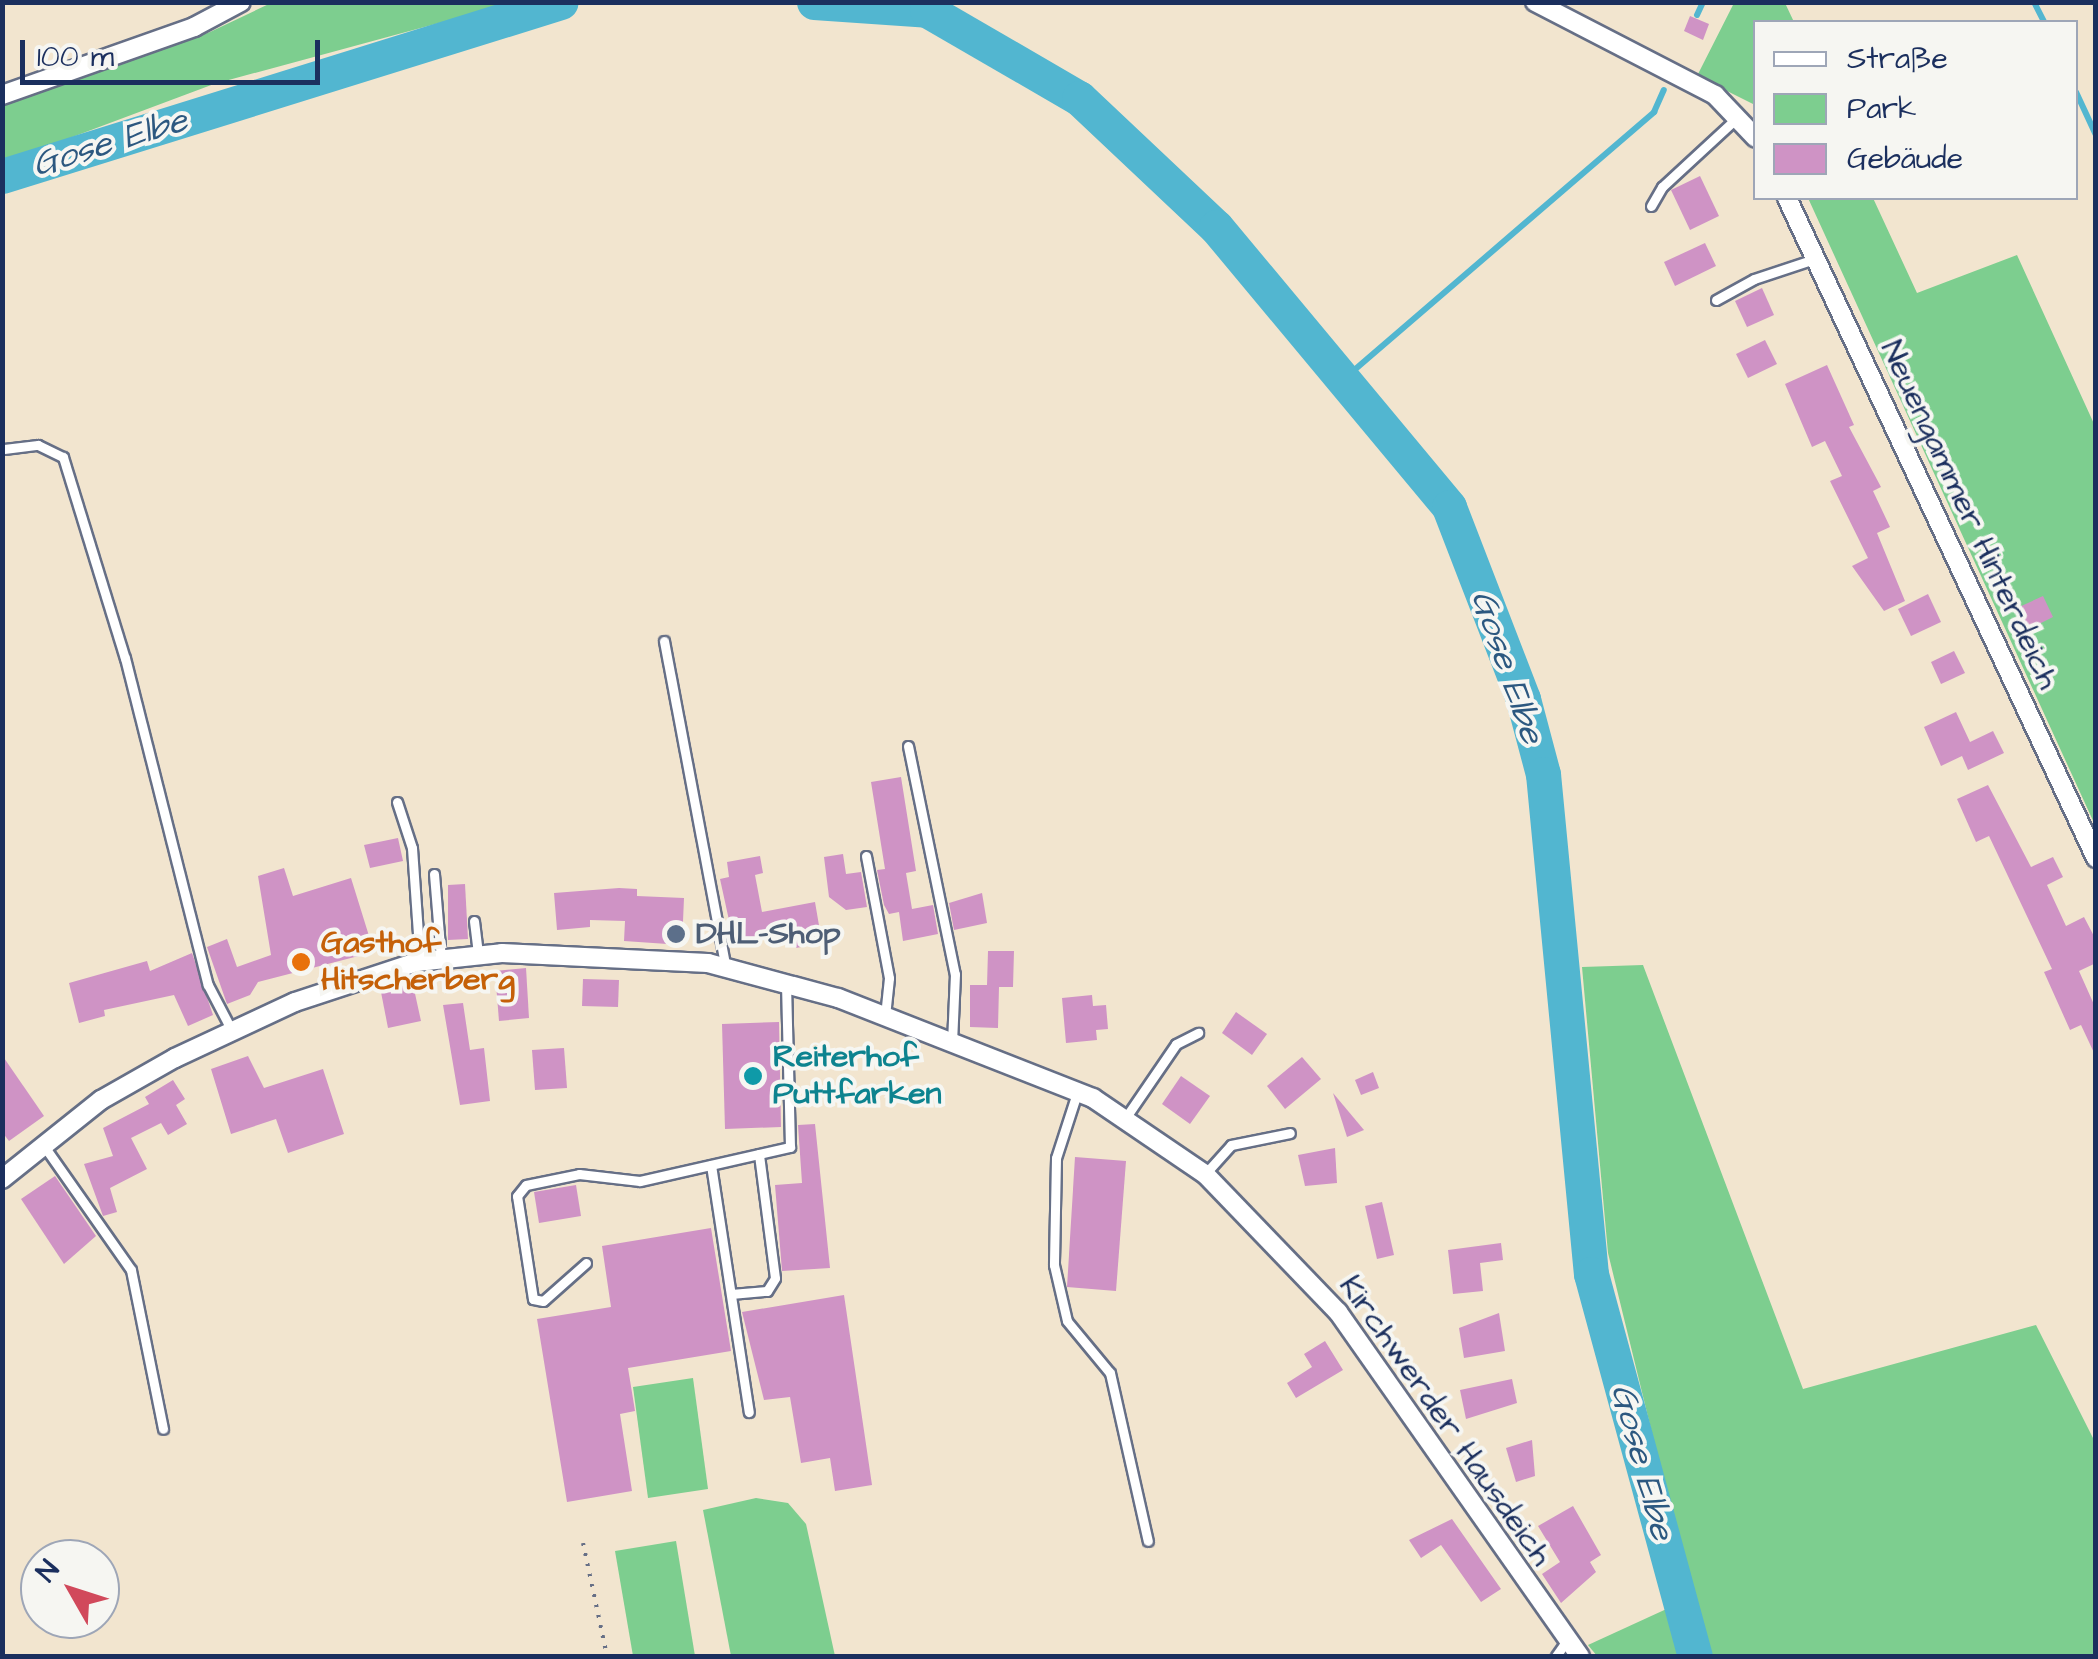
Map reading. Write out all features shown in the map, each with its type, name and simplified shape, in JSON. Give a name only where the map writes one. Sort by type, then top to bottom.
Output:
[{"type":"street","points":[[2,95],[194,27],[240,2]]},
{"type":"street","points":[[1536,2],[1715,95],[1753,134]]},
{"type":"street","name":"Neuengammer Hinterdeich","points":[[1788,200],[2096,858]]},
{"type":"street","name":"Kirchwerder Hausdeich","points":[[2,1180],[101,1100],[232,1031],[368,975],[420,961],[478,955],[726,968],[786,984],[1077,1092],[1205,1174],[1338,1312],[1580,1656]]},
{"type":"lane","points":[[1651,206],[1662,186],[1739,116]]},
{"type":"lane","points":[[1716,300],[1754,279],[1817,258]]},
{"type":"lane","points":[[4,449],[38,445],[63,457],[125,658],[208,986],[232,1031]]},
{"type":"lane","points":[[664,640],[726,968]]},
{"type":"lane","points":[[908,746],[955,974],[952,1046]]},
{"type":"lane","points":[[397,802],[412,848],[420,961]]},
{"type":"lane","points":[[866,856],[889,978],[885,1018]]},
{"type":"lane","points":[[434,874],[442,959]]},
{"type":"lane","points":[[474,921],[478,955]]},
{"type":"lane","points":[[586,1263],[543,1301],[533,1299],[517,1196],[526,1185],[579,1174],[640,1181],[790,1147],[786,984]]},
{"type":"lane","points":[[1124,1120],[1176,1044],[1198,1032]]},
{"type":"lane","points":[[1077,1092],[1056,1158],[1054,1265],[1068,1321],[1110,1374],[1148,1541]]},
{"type":"lane","points":[[1205,1174],[1231,1145],[1290,1133]]},
{"type":"lane","points":[[44,1146],[132,1270],[163,1430]]},
{"type":"lane","points":[[731,1294],[767,1292],[775,1278],[759,1154]]},
{"type":"lane","points":[[710,1165],[750,1412]]},
{"type":"lane","points":[[1556,1656],[1567,1640]]},
{"type":"path","points":[[583,1543],[607,1656]]},
{"type":"green space","points":[[271,3],[513,3],[214,84],[3,163],[2,104],[210,32]]},
{"type":"green space","points":[[1734,3],[1785,3],[1793,20],[1753,20],[1753,104],[1697,76]]},
{"type":"green space","points":[[1809,200],[1874,200],[1917,293],[2017,255],[2095,426],[2095,825]]},
{"type":"green space","points":[[1643,965],[1803,1389],[2036,1325],[2095,1442],[2095,1656],[1706,1654],[1608,1253],[1582,967]]},
{"type":"green space","points":[[693,1378],[708,1489],[648,1498],[633,1387]]},
{"type":"green space","points":[[756,1498],[788,1503],[806,1524],[835,1656],[731,1656],[703,1510]]},
{"type":"green space","points":[[676,1541],[695,1656],[633,1656],[615,1551]]},
{"type":"green space","points":[[1673,1606],[1685,1656],[1597,1656],[1588,1645]]},
{"type":"building","points":[[1690,16],[1709,24],[1703,40],[1684,31]]},
{"type":"building","points":[[1700,176],[1719,216],[1690,230],[1671,190]]},
{"type":"building","points":[[1705,243],[1716,266],[1675,286],[1664,262]]},
{"type":"building","points":[[1762,288],[1774,315],[1747,327],[1735,301]]},
{"type":"building","points":[[1765,340],[1777,364],[1748,378],[1736,354]]},
{"type":"building","points":[[1827,365],[1854,425],[1849,427],[1881,487],[1873,491],[1890,527],[1877,533],[1905,601],[1884,611],[1852,566],[1868,558],[1830,481],[1842,476],[1825,441],[1812,447],[1785,384]]},
{"type":"building","points":[[1928,594],[1941,622],[1911,636],[1898,609]]},
{"type":"building","points":[[2043,596],[2053,617],[2027,630],[2017,608]]},
{"type":"building","points":[[1954,651],[1965,673],[1941,684],[1931,662]]},
{"type":"building","points":[[1956,712],[1970,742],[1993,731],[2004,753],[1968,770],[1962,756],[1941,766],[1924,727]]},
{"type":"building","points":[[901,777],[916,871],[906,873],[912,909],[933,905],[938,934],[903,941],[899,912],[889,914],[884,905],[877,870],[885,869],[871,782]]},
{"type":"building","points":[[1988,785],[2031,867],[2053,857],[2063,877],[2047,885],[2066,926],[2084,917],[2096,940],[2096,963],[2079,971],[2096,1009],[2096,1057],[2081,1025],[2070,1030],[2044,972],[2052,969],[1989,836],[1976,842],[1957,799]]},
{"type":"building","points":[[398,838],[403,861],[370,868],[364,845]]},
{"type":"building","points":[[843,854],[846,874],[861,872],[867,907],[846,910],[829,897],[824,857]]},
{"type":"building","points":[[760,856],[763,873],[755,875],[762,912],[815,902],[822,943],[796,948],[794,933],[741,943],[739,933],[732,934],[720,879],[729,877],[727,862]]},
{"type":"building","points":[[284,868],[293,896],[351,878],[374,952],[258,982],[250,995],[227,1004],[207,947],[227,939],[237,967],[271,955],[258,876]]},
{"type":"building","points":[[465,884],[468,939],[448,940],[448,885]]},
{"type":"building","points":[[637,889],[637,896],[684,898],[682,945],[624,941],[625,921],[590,920],[590,927],[557,930],[554,893]]},
{"type":"building","points":[[982,893],[987,923],[954,930],[949,903]]},
{"type":"building","points":[[988,951],[1014,951],[1013,987],[999,987],[998,1028],[970,1027],[970,985],[987,985]]},
{"type":"building","points":[[192,953],[213,1015],[188,1026],[174,995],[104,1010],[105,1016],[79,1023],[69,983],[147,961],[150,971]]},
{"type":"building","points":[[526,968],[529,1018],[499,1021],[495,971]]},
{"type":"building","points":[[583,979],[619,980],[618,1007],[582,1006]]},
{"type":"building","points":[[412,980],[421,1021],[388,1028],[380,987]]},
{"type":"building","points":[[1092,995],[1093,1006],[1106,1005],[1108,1029],[1096,1030],[1097,1040],[1066,1043],[1062,998]]},
{"type":"building","points":[[463,1003],[470,1050],[484,1048],[490,1101],[460,1105],[443,1005]]},
{"type":"building","points":[[1236,1012],[1267,1034],[1252,1055],[1222,1033]]},
{"type":"building","name":"Reiterhof Puttfarken","points":[[779,1022],[781,1127],[725,1129],[722,1024]]},
{"type":"building","points":[[564,1048],[567,1088],[535,1090],[532,1050]]},
{"type":"building","points":[[2,1055],[44,1116],[9,1141],[2,1132]]},
{"type":"building","points":[[248,1056],[264,1088],[323,1069],[344,1134],[288,1153],[276,1119],[231,1134],[211,1069]]},
{"type":"building","points":[[1302,1057],[1321,1079],[1285,1109],[1267,1086]]},
{"type":"building","points":[[1373,1072],[1379,1088],[1361,1095],[1355,1080]]},
{"type":"building","points":[[1181,1076],[1210,1096],[1190,1124],[1162,1104]]},
{"type":"building","points":[[173,1080],[185,1099],[176,1105],[187,1124],[168,1135],[161,1123],[131,1138],[147,1169],[110,1188],[117,1212],[103,1216],[84,1164],[113,1156],[103,1128],[149,1104],[145,1097]]},
{"type":"building","points":[[1333,1093],[1364,1130],[1347,1137]]},
{"type":"building","points":[[815,1124],[830,1268],[782,1271],[775,1185],[802,1183],[798,1125]]},
{"type":"building","points":[[1335,1148],[1337,1183],[1305,1186],[1298,1155]]},
{"type":"building","points":[[1075,1157],[1126,1161],[1116,1291],[1067,1287]]},
{"type":"building","points":[[55,1176],[96,1236],[64,1264],[21,1199]]},
{"type":"building","points":[[576,1185],[581,1216],[539,1223],[534,1192]]},
{"type":"building","points":[[1382,1202],[1394,1255],[1377,1259],[1365,1206]]},
{"type":"building","points":[[711,1228],[731,1351],[628,1368],[635,1411],[620,1414],[632,1491],[567,1502],[537,1319],[611,1307],[602,1246]]},
{"type":"building","points":[[1501,1243],[1503,1260],[1480,1263],[1483,1291],[1453,1294],[1448,1250]]},
{"type":"building","points":[[844,1295],[872,1485],[835,1491],[830,1458],[801,1463],[790,1397],[764,1400],[742,1312]]},
{"type":"building","points":[[1499,1313],[1505,1351],[1464,1358],[1459,1328]]},
{"type":"building","points":[[1325,1341],[1343,1370],[1296,1398],[1287,1383],[1312,1367],[1304,1354]]},
{"type":"building","points":[[1512,1379],[1517,1403],[1466,1419],[1460,1390]]},
{"type":"building","points":[[1532,1440],[1535,1476],[1516,1482],[1506,1448]]},
{"type":"building","points":[[1573,1506],[1601,1555],[1590,1562],[1596,1572],[1561,1603],[1542,1574],[1560,1562],[1538,1526]]},
{"type":"building","points":[[1452,1519],[1501,1589],[1481,1602],[1441,1545],[1421,1558],[1409,1540]]},
{"type":"waterway","name":"Gose Elbe","points":[[2,176],[561,2]]},
{"type":"waterway","name":"Gose Elbe","points":[[814,2],[927,10],[1079,98],[1216,227],[1449,507],[1523,699],[1543,774],[1591,1274],[1695,1656]]},
{"type":"waterway","points":[[1697,15],[1703,2]]},
{"type":"waterway","points":[[2034,2],[2043,20]]},
{"type":"waterway","points":[[1345,378],[1654,112],[1664,90]]},
{"type":"waterway","points":[[2078,96],[2096,135]]},
{"type":"place","name":"DHL-Shop","points":[[676,934]]},
{"type":"place","name":"Gasthof Hitscherberg","points":[[301,962]]},
{"type":"place","name":"Reiterhof Puttfarken","points":[[753,1076]]}]
